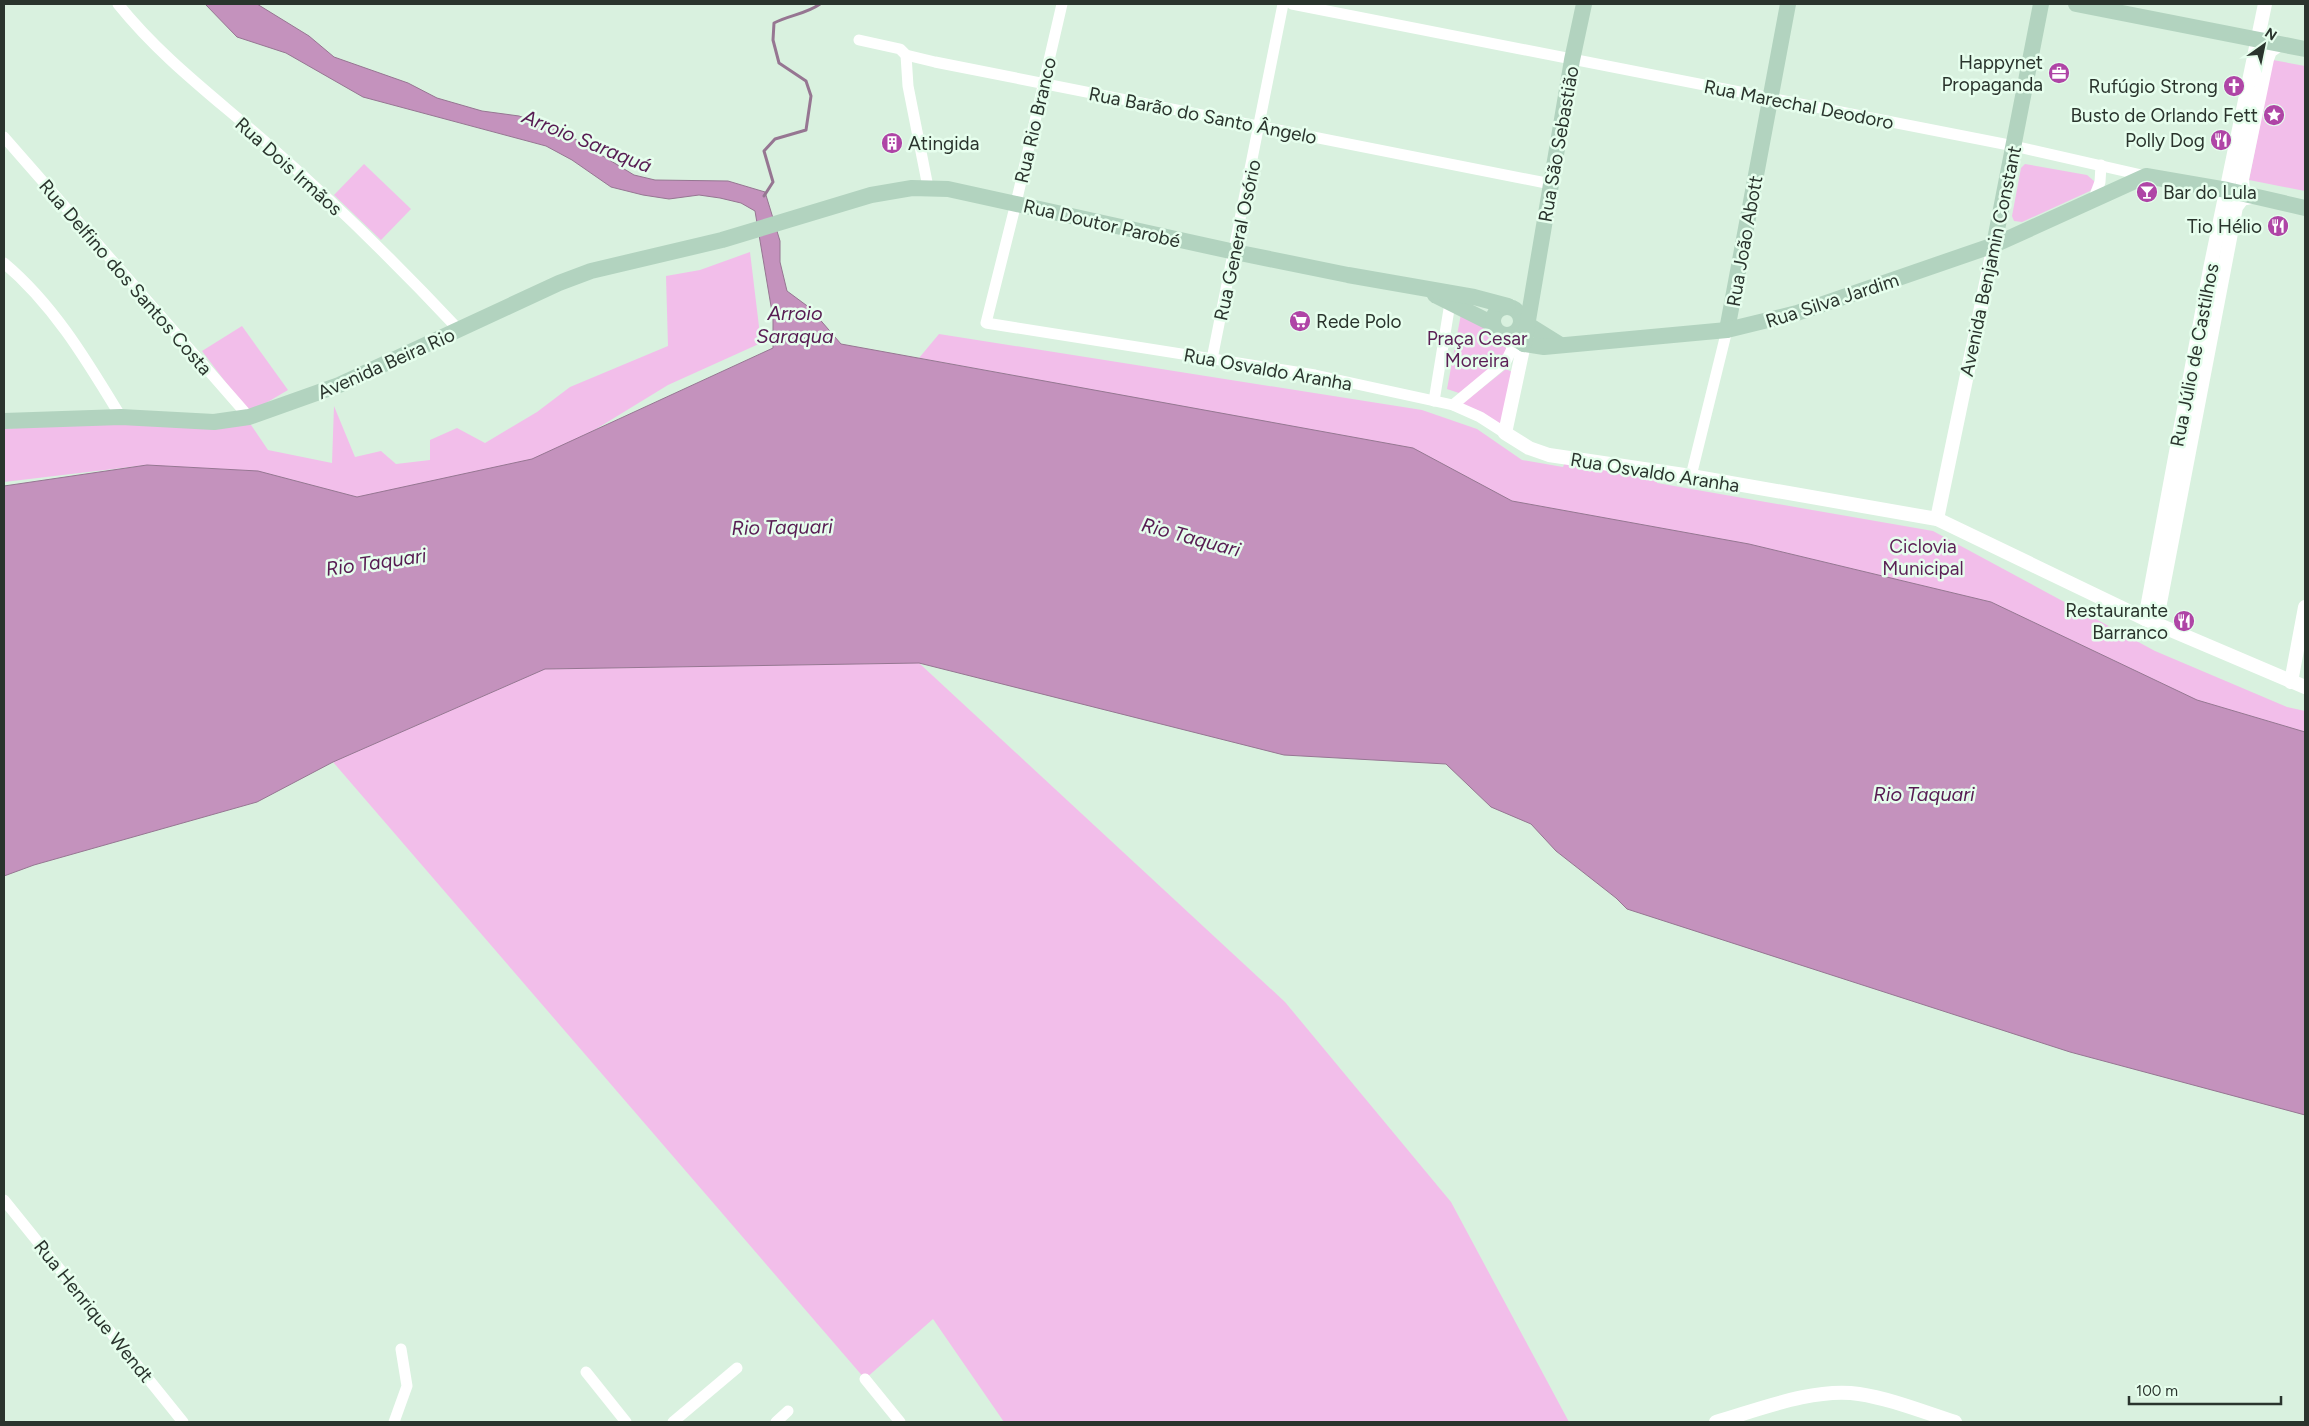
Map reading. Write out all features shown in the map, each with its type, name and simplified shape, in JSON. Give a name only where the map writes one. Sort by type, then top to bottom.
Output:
[{"type":"main road","name":"Rua São Sebastião","points":[[1524,344],[1525,323],[1534,284],[1572,60],[1584,4]]},
{"type":"main road","name":"Rua João Abott","points":[[1727,330],[1788,4]]},
{"type":"main road","name":"Avenida Benjamin Constant","points":[[1998,228],[2041,4]]},
{"type":"main road","points":[[2076,4],[2305,49]]},
{"type":"main road","name":"Rua Marechal Deodoro","points":[[2146,176],[2226,190],[2305,208]]},
{"type":"main road","name":"Rua Silva Jardim","points":[[1508,335],[1524,344],[1544,347],[1559,344],[1727,330],[1797,312],[1988,247],[2146,176]]},
{"type":"main road","name":"Rua Doutor Parobé","points":[[784,221],[872,195],[928,187],[1016,203],[1235,252],[1474,297],[1510,306]]},
{"type":"main road","name":"Avenida Beira Rio","points":[[4,421],[121,417],[214,422],[248,416],[339,385],[559,283],[591,271],[722,240],[784,221]]},
{"type":"main road","points":[[1988,247],[1998,228],[2005,231],[2025,232]]},
{"type":"main road","points":[[1525,323],[1508,335],[1498,332],[1493,324],[1496,311],[1510,306],[1534,284]]},
{"type":"main road","name":"Rua Doutor Parobé","points":[[1422,288],[1493,324]]},
{"type":"main road","points":[[1510,306],[1519,313],[1525,323],[1559,344]]},
{"type":"street","name":"Rua Dois Irmãos","points":[[118,4],[184,75],[290,164],[406,274],[459,330]]},
{"type":"street","name":"Rua Rio Branco","points":[[986,323],[1062,4]]},
{"type":"street","name":"Rua General Osório","points":[[1212,359],[1235,252],[1283,4]]},
{"type":"street","name":"Rua Marechal Deodoro","points":[[1292,4],[2014,146],[2146,176]]},
{"type":"street","name":"Rua Júlio de Castilhos","points":[[2150,622],[2217,270],[2226,190],[2265,4]]},
{"type":"street","name":"Rua Barão do Santo Ângelo","points":[[859,40],[900,49],[906,54],[1043,83],[1551,184]]},
{"type":"street","points":[[2252,197],[2243,190],[2242,179],[2267,59],[2270,51],[2280,44]]},
{"type":"street","points":[[906,54],[908,86],[928,187]]},
{"type":"street","name":"Rua Delfino dos Santos Costa","points":[[4,137],[248,416]]},
{"type":"street","points":[[2094,198],[2100,182],[2101,165]]},
{"type":"street","name":"Rua Júlio de Castilhos","points":[[2217,270],[2236,207],[2242,199],[2252,197]]},
{"type":"street","name":"Avenida Benjamin Constant","points":[[1937,519],[1988,247]]},
{"type":"street","points":[[4,263],[40,298],[58,320],[77,346],[121,417]]},
{"type":"street","points":[[1434,401],[1450,303]]},
{"type":"street","name":"Rua Osvaldo Aranha","points":[[986,323],[1314,375],[1453,405],[1480,417],[1529,448],[1549,455],[1691,476],[1937,519],[2150,622],[2305,687]]},
{"type":"street","name":"Rua João Abott","points":[[1691,476],[1727,330]]},
{"type":"street","points":[[1453,405],[1506,361],[1512,349],[1508,335]]},
{"type":"street","name":"Rua São Sebastião","points":[[1505,433],[1524,344]]},
{"type":"street","points":[[2291,682],[2305,608]]},
{"type":"street","name":"Rua Henrique Wendt","points":[[4,1200],[183,1422]]},
{"type":"street","points":[[394,1422],[408,1386],[401,1349]]},
{"type":"street","points":[[673,1422],[737,1368]]},
{"type":"street","points":[[586,1372],[626,1422]]},
{"type":"street","points":[[865,1379],[900,1422]]},
{"type":"street","points":[[1716,1422],[1785,1402],[1838,1392],[1858,1393],[1891,1401],[1955,1422]]},
{"type":"street","points":[[776,1422],[788,1411]]},
{"type":"green space","points":[[2273,60],[2305,66],[2305,191],[2249,180]]},
{"type":"green space","points":[[364,164],[411,209],[381,240],[334,195]]},
{"type":"green space","points":[[2025,164],[2087,175],[2094,181],[2094,186],[2090,191],[2022,222],[2014,221],[2012,216],[2021,168]]},
{"type":"green space","points":[[750,252],[761,343],[668,385],[529,470],[357,497],[266,473],[147,465],[4,482],[4,429],[119,420],[249,422],[268,450],[332,463],[334,406],[355,457],[381,451],[396,464],[430,460],[430,440],[457,428],[485,443],[537,412],[570,387],[668,346],[666,276],[700,270]]},
{"type":"green space","name":"Praça Cesar Moreira","points":[[1461,314],[1509,343],[1507,355],[1459,393],[1447,389]]},
{"type":"green space","points":[[242,326],[288,390],[249,413],[202,351]]},
{"type":"green space","name":"Ciclovia Municipal","points":[[939,334],[1422,410],[1477,429],[1522,460],[1563,467],[1565,462],[1657,481],[1657,483],[1933,531],[2155,651],[2287,707],[2305,711],[2305,732],[2197,700],[1991,602],[1749,544],[1512,501],[1413,448],[919,358]]},
{"type":"green space","points":[[1506,369],[1512,372],[1503,426],[1482,412],[1462,404]]},
{"type":"green space","points":[[919,663],[1285,1002],[1451,1202],[1569,1422],[1004,1422],[933,1319],[865,1379],[333,762],[545,669]]},
{"type":"water","name":"Rio Taquari","points":[[205,4],[257,4],[309,36],[334,57],[408,83],[437,98],[482,111],[519,116],[562,131],[634,175],[655,180],[728,181],[765,192],[780,241],[780,262],[787,291],[810,308],[841,344],[1413,448],[1512,501],[1749,544],[1991,602],[2197,700],[2305,732],[2305,1115],[2070,1052],[1627,909],[1616,898],[1556,851],[1531,824],[1491,807],[1446,764],[1284,755],[919,663],[545,669],[333,762],[257,802],[34,865],[4,876],[4,486],[147,465],[258,471],[357,497],[532,459],[773,348],[773,318],[755,211],[741,203],[720,198],[699,195],[669,199],[611,187],[572,160],[546,146],[363,97],[286,53],[237,37]]},
{"type":"waterway","points":[[764,196],[773,182],[764,151],[775,139],[806,130],[811,96],[806,81],[779,63],[773,40],[774,23],[820,4]]},
{"type":"place","name":"Happynet Propaganda","points":[[2059,73]]},
{"type":"place","name":"Rufúgio Strong","points":[[2234,86]]},
{"type":"place","name":"Busto de Orlando Fett","points":[[2274,115]]},
{"type":"place","name":"Polly Dog","points":[[2221,140]]},
{"type":"place","name":"Atingida","points":[[892,143]]},
{"type":"place","name":"Bar do Lula","points":[[2147,192]]},
{"type":"place","name":"Tio Hélio","points":[[2278,226]]},
{"type":"place","name":"Rede Polo","points":[[1300,321]]},
{"type":"place","name":"Restaurante Barranco","points":[[2184,621]]},
{"type":"water label","name":"Arroio Saraquá","points":[[587,141]]},
{"type":"water label","name":"Arroio Saraqua","points":[[795,324]]}]
